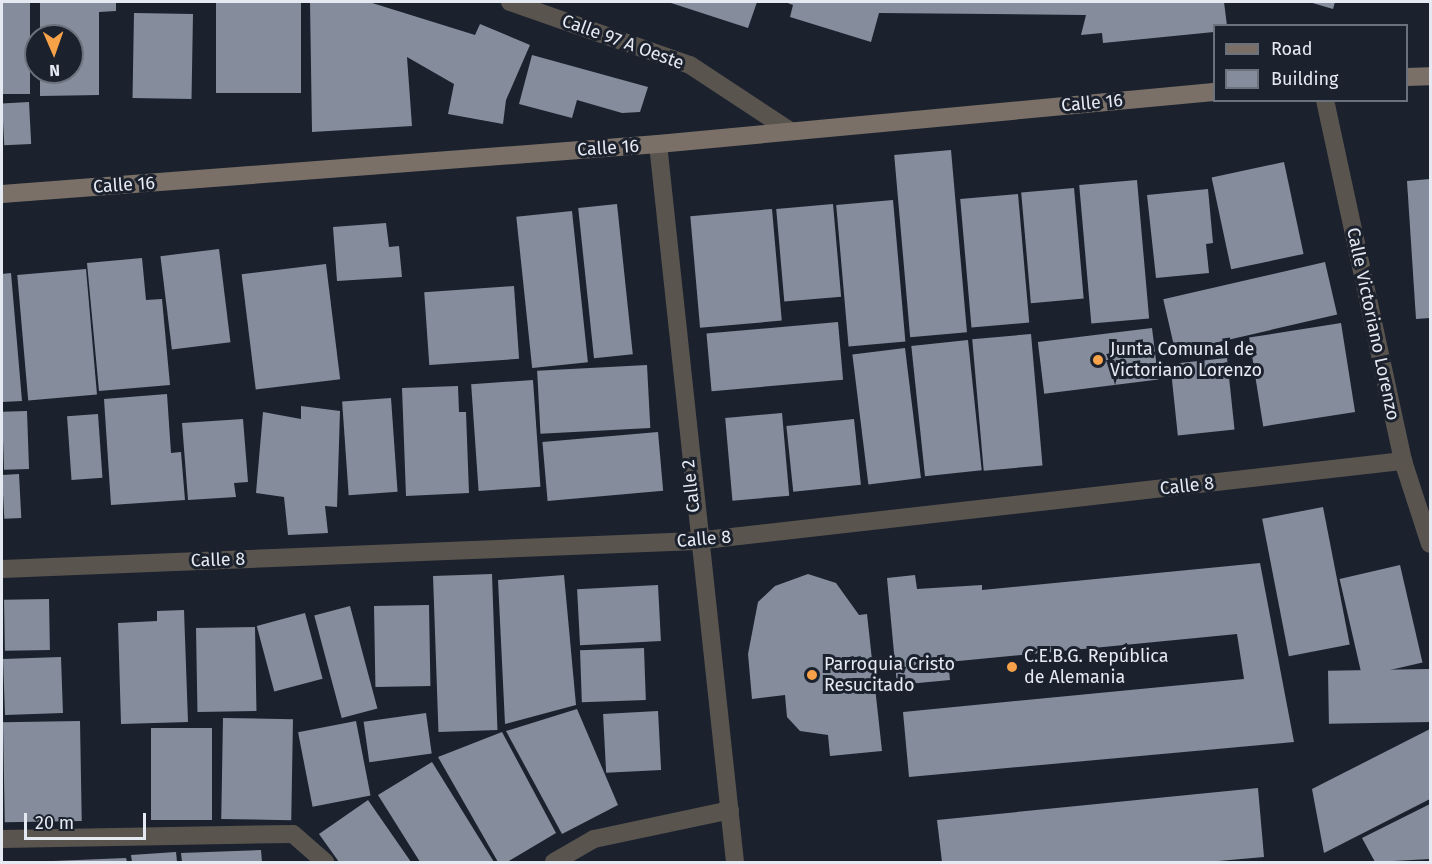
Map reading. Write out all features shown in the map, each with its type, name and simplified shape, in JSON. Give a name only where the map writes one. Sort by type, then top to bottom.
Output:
[{"type":"main road","points":[[1408,77],[1431,76]]},
{"type":"main road","name":"Calle 16","points":[[2,194],[658,144],[1213,92]]},
{"type":"street","name":"Calle 97 A Oeste","points":[[510,2],[690,65],[790,131]]},
{"type":"street","name":"Calle Victoriano Lorenzo","points":[[1324,102],[1403,461],[1431,544]]},
{"type":"street","name":"Calle 2","points":[[658,144],[696,541],[735,862]]},
{"type":"street","name":"Calle 8","points":[[2,569],[696,541],[1403,461]]},
{"type":"street","points":[[554,862],[594,839],[730,810]]},
{"type":"street","points":[[2,838],[293,834],[325,862]]},
{"type":"building","points":[[2,2],[30,2],[30,24],[24,24],[24,84],[30,84],[30,94],[2,94]]},
{"type":"building","points":[[40,2],[116,2],[116,11],[99,12],[99,95],[40,96],[40,84],[84,84],[84,24],[40,24]]},
{"type":"building","points":[[216,2],[301,2],[301,93],[216,93]]},
{"type":"building","points":[[310,2],[369,2],[475,35],[480,24],[530,45],[506,100],[503,124],[448,114],[454,84],[407,57],[412,126],[312,132]]},
{"type":"building","points":[[668,2],[757,2],[748,28]]},
{"type":"building","points":[[785,2],[1224,2],[1227,24],[1213,24],[1213,32],[1103,43],[1102,33],[1081,35],[1086,15],[879,13],[871,42],[790,17],[793,5]]},
{"type":"building","points":[[1309,2],[1335,2],[1333,9]]},
{"type":"building","points":[[134,13],[193,14],[192,99],[133,98]]},
{"type":"building","points":[[532,55],[648,87],[640,112],[622,113],[577,100],[572,118],[519,104]]},
{"type":"building","points":[[29,102],[31,144],[4,145],[2,103]]},
{"type":"building","points":[[951,150],[967,332],[910,337],[894,155]]},
{"type":"building","points":[[1284,162],[1304,254],[1231,269],[1212,177]]},
{"type":"building","points":[[1430,179],[1430,318],[1416,319],[1407,181]]},
{"type":"building","points":[[1137,180],[1149,318],[1091,324],[1079,185]]},
{"type":"building","points":[[1074,188],[1084,299],[1031,303],[1021,193]]},
{"type":"building","points":[[1208,189],[1213,243],[1206,244],[1209,273],[1156,278],[1147,195]]},
{"type":"building","points":[[1018,194],[1029,323],[971,328],[960,199]]},
{"type":"building","points":[[893,200],[905,341],[849,346],[836,205]]},
{"type":"building","points":[[617,204],[633,354],[594,358],[578,208]]},
{"type":"building","points":[[833,204],[841,297],[784,302],[776,209]]},
{"type":"building","points":[[772,209],[782,321],[700,328],[690,216]]},
{"type":"building","points":[[572,211],[588,362],[532,368],[516,217]]},
{"type":"building","points":[[386,223],[389,247],[399,246],[402,277],[337,281],[333,227]]},
{"type":"building","points":[[219,249],[230,342],[172,349],[160,256]]},
{"type":"building","points":[[142,258],[146,300],[162,299],[170,385],[99,391],[87,263]]},
{"type":"building","points":[[1325,262],[1337,315],[1175,352],[1163,299]]},
{"type":"building","points":[[326,264],[340,379],[256,389],[242,274]]},
{"type":"building","points":[[86,269],[97,395],[28,401],[17,275]]},
{"type":"building","points":[[11,273],[22,401],[2,402],[2,274]]},
{"type":"building","points":[[514,286],[519,359],[429,365],[424,292]]},
{"type":"building","points":[[838,322],[843,380],[712,391],[707,334]]},
{"type":"building","points":[[1341,323],[1355,412],[1263,426],[1249,338]]},
{"type":"building","name":"Junta Comunal de Victoriano Lorenzo","points":[[1152,328],[1158,380],[1044,394],[1038,342]]},
{"type":"building","points":[[1031,334],[1043,465],[984,471],[972,339]]},
{"type":"building","points":[[968,340],[982,470],[925,476],[911,346]]},
{"type":"building","points":[[905,348],[921,478],[868,484],[852,354]]},
{"type":"building","points":[[1227,358],[1235,430],[1178,436],[1170,364]]},
{"type":"building","points":[[647,365],[650,428],[540,434],[537,371]]},
{"type":"building","points":[[533,380],[540,487],[479,491],[471,384]]},
{"type":"building","points":[[458,386],[459,412],[466,412],[469,493],[406,496],[402,388]]},
{"type":"building","points":[[167,394],[171,453],[181,452],[185,500],[111,505],[104,399]]},
{"type":"building","points":[[391,398],[398,492],[349,495],[342,401]]},
{"type":"building","points":[[301,406],[340,411],[337,507],[325,506],[328,533],[288,535],[284,497],[256,493],[263,412],[301,419]]},
{"type":"building","points":[[27,411],[29,469],[4,470],[2,412]]},
{"type":"building","points":[[782,413],[789,496],[732,501],[725,418]]},
{"type":"building","points":[[98,414],[102,478],[72,480],[67,416]]},
{"type":"building","points":[[243,419],[248,482],[234,483],[236,497],[188,500],[182,423]]},
{"type":"building","points":[[854,419],[861,485],[793,492],[786,426]]},
{"type":"building","points":[[658,432],[663,491],[548,501],[542,442]]},
{"type":"building","points":[[19,474],[21,518],[4,519],[2,475]]},
{"type":"building","points":[[1323,507],[1350,644],[1289,656],[1262,519]]},
{"type":"building","points":[[1260,563],[1294,742],[909,777],[903,712],[1244,679],[1237,634],[948,662],[950,680],[897,685],[887,578],[915,575],[917,589],[982,585],[982,590]]},
{"type":"building","points":[[1400,565],[1422,662],[1362,676],[1340,579]]},
{"type":"building","points":[[492,574],[497,730],[438,732],[433,576]]},
{"type":"building","name":"Parroquia Cristo Resucitado","points":[[808,574],[836,583],[859,615],[867,614],[882,751],[830,756],[828,735],[800,731],[787,717],[785,695],[752,699],[748,654],[758,602],[775,586]]},
{"type":"building","points":[[564,575],[576,705],[505,724],[498,580]]},
{"type":"building","points":[[658,585],[661,641],[580,645],[577,589]]},
{"type":"building","points":[[49,599],[50,650],[5,651],[4,600]]},
{"type":"building","points":[[429,605],[430,686],[375,687],[374,606]]},
{"type":"building","points":[[350,606],[377,708],[342,718],[314,616]]},
{"type":"building","points":[[184,610],[188,722],[121,724],[118,623],[157,621],[157,611]]},
{"type":"building","points":[[305,613],[323,679],[274,692],[257,626]]},
{"type":"building","points":[[255,627],[256,711],[197,712],[196,628]]},
{"type":"building","points":[[644,648],[646,700],[582,702],[580,650]]},
{"type":"building","points":[[61,657],[63,713],[5,715],[3,659]]},
{"type":"building","points":[[1429,669],[1430,722],[1329,724],[1328,671]]},
{"type":"building","points":[[577,709],[618,805],[562,834],[506,731]]},
{"type":"building","points":[[658,711],[661,770],[606,773],[603,714]]},
{"type":"building","points":[[426,713],[432,754],[369,762],[364,722]]},
{"type":"building","points":[[223,718],[293,719],[291,820],[221,819]]},
{"type":"building","points":[[80,721],[82,821],[5,822],[3,722]]},
{"type":"building","points":[[356,721],[371,796],[313,807],[298,732]]},
{"type":"building","points":[[151,728],[212,728],[212,820],[151,820]]},
{"type":"building","points":[[1430,729],[1430,799],[1324,853],[1312,789]]},
{"type":"building","points":[[502,732],[556,833],[507,862],[498,862],[438,757]]},
{"type":"building","points":[[432,762],[494,862],[420,862],[378,795]]},
{"type":"building","points":[[1258,788],[1264,857],[1207,862],[942,862],[937,820]]},
{"type":"building","points":[[368,800],[411,862],[339,862],[319,834]]},
{"type":"building","points":[[1430,804],[1430,859],[1375,862],[1362,838]]},
{"type":"building","points":[[261,850],[262,862],[182,862],[181,853]]},
{"type":"building","points":[[176,852],[177,862],[132,862],[131,855]]},
{"type":"building","points":[[126,858],[127,862],[53,862],[53,861]]},
{"type":"place","name":"Junta Comunal de Victoriano Lorenzo","points":[[1098,360]]},
{"type":"place","name":"C.E.B.G. República de Alemania","points":[[1012,667]]},
{"type":"place","name":"Parroquia Cristo Resucitado","points":[[812,675]]}]
